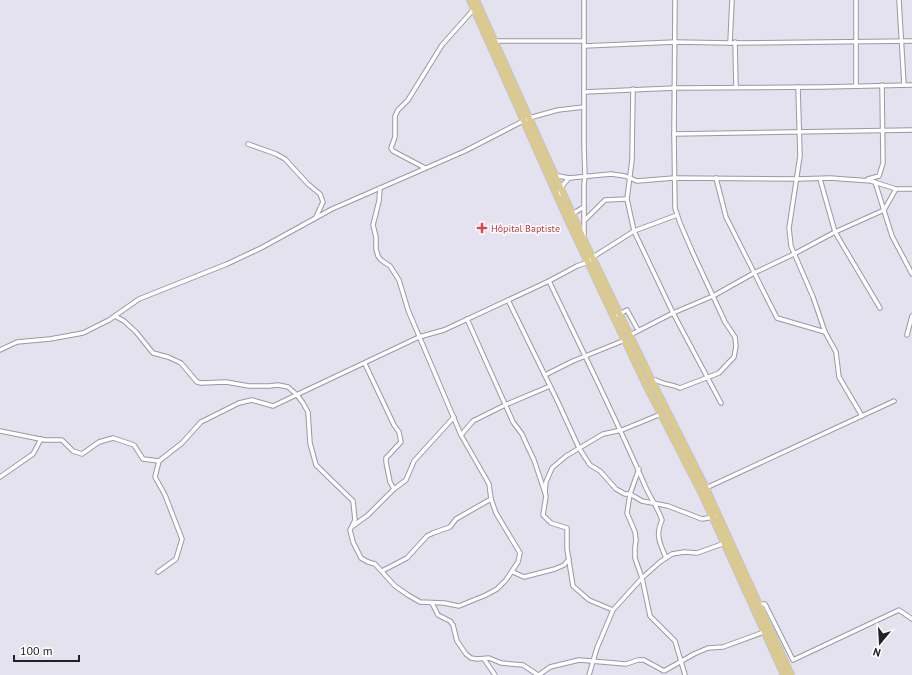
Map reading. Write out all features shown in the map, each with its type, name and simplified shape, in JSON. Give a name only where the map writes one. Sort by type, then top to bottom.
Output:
[{"type":"main road","points":[[470,0],[652,381],[706,488],[715,516],[764,632],[784,675]]},
{"type":"main road","points":[[476,0],[495,41],[567,218],[661,414],[715,516]]},
{"type":"main road","points":[[726,541],[758,604],[791,675]]},
{"type":"street","points":[[584,0],[584,240]]},
{"type":"street","points":[[652,381],[656,380],[662,383],[675,385],[680,388],[719,373],[734,357],[736,346],[735,337],[725,322],[692,251],[675,208],[675,0]]},
{"type":"street","points":[[730,43],[732,0]]},
{"type":"street","points":[[856,0],[856,86]]},
{"type":"street","points":[[899,0],[904,85]]},
{"type":"street","points":[[425,168],[393,151],[391,148],[395,137],[395,116],[398,110],[408,100],[442,45],[474,9]]},
{"type":"street","points":[[495,41],[584,41]]},
{"type":"street","points":[[584,46],[675,42],[730,43],[912,41]]},
{"type":"street","points":[[735,42],[736,87]]},
{"type":"street","points":[[865,180],[879,176],[883,163],[882,85]]},
{"type":"street","points":[[584,92],[675,88],[912,85]]},
{"type":"street","points":[[798,87],[800,156],[789,235],[791,246],[813,297],[825,332],[836,352],[839,377],[862,416]]},
{"type":"street","points":[[633,89],[632,160],[627,199],[634,231],[673,313],[721,403]]},
{"type":"street","points":[[0,350],[17,342],[50,339],[83,333],[116,316],[139,299],[234,260],[282,238],[315,218],[465,151],[527,119],[558,110],[584,107]]},
{"type":"street","points":[[674,134],[912,130]]},
{"type":"street","points":[[248,144],[276,154],[285,159],[308,184],[320,194],[323,202],[315,218]]},
{"type":"street","points":[[555,177],[559,176],[569,178],[611,174],[637,181],[674,178],[820,178],[865,180],[896,189],[912,189]]},
{"type":"street","points":[[558,197],[561,189],[569,178]]},
{"type":"street","points":[[716,178],[726,217],[777,318],[825,332]]},
{"type":"street","points":[[820,178],[835,232],[880,308]]},
{"type":"street","points":[[875,182],[892,236],[912,274]]},
{"type":"street","points":[[116,316],[136,332],[153,353],[168,357],[181,363],[198,382],[226,382],[288,387],[303,402],[308,412],[310,443],[316,465],[353,501],[356,516],[350,530],[350,534],[361,558],[375,564],[395,586],[420,602],[444,603],[459,606],[469,603],[497,589],[513,572],[520,559],[520,551],[496,513],[491,500],[489,484],[461,435],[408,310],[399,280],[392,268],[379,258],[377,254],[376,237],[373,225],[379,200],[380,188]]},
{"type":"street","points":[[630,335],[673,313],[713,296],[754,273],[835,232],[884,210],[896,189]]},
{"type":"street","points":[[585,220],[605,200],[627,199]]},
{"type":"street","points":[[567,218],[584,207]]},
{"type":"street","points":[[158,572],[176,559],[182,540],[165,495],[155,477],[159,461],[182,443],[200,422],[239,402],[252,400],[273,406],[365,364],[419,337],[444,330],[549,281],[577,266],[588,262],[593,257],[634,231],[677,215]]},
{"type":"street","points":[[549,281],[622,430],[647,489],[655,503],[662,520],[658,529],[658,538],[666,558]]},
{"type":"street","points":[[508,300],[546,375],[579,448],[590,465],[600,471],[616,489],[625,494],[630,494],[642,501],[683,511],[702,519],[715,516]]},
{"type":"street","points":[[614,318],[627,310],[638,330]]},
{"type":"street","points":[[907,335],[912,316]]},
{"type":"street","points":[[467,319],[513,422],[522,434],[534,460],[546,500],[543,515],[551,523],[566,528],[573,586],[589,600],[613,610]]},
{"type":"street","points":[[546,375],[585,356],[625,340]]},
{"type":"street","points":[[365,364],[398,432],[401,442],[386,458],[390,482],[394,489]]},
{"type":"street","points":[[461,435],[473,421],[505,405],[550,386]]},
{"type":"street","points":[[706,488],[894,401]]},
{"type":"street","points":[[545,494],[546,482],[553,466],[566,456],[603,434],[622,430],[661,414]]},
{"type":"street","points":[[352,527],[368,516],[394,489],[406,480],[414,461],[454,417]]},
{"type":"street","points":[[0,431],[40,439],[62,440],[73,451],[82,454],[99,442],[113,438],[134,445],[143,459],[159,461]]},
{"type":"street","points":[[0,477],[33,454],[40,439]]},
{"type":"street","points":[[639,468],[630,494],[627,513],[635,532],[635,558],[642,578],[650,616],[675,641],[680,663],[685,675]]},
{"type":"street","points":[[382,571],[407,558],[428,536],[450,526],[456,519],[491,500]]},
{"type":"street","points":[[589,675],[597,648],[613,610],[642,578],[672,554],[684,552],[697,553],[726,541]]},
{"type":"street","points":[[513,572],[524,577],[560,567],[569,559]]},
{"type":"street","points":[[432,603],[438,615],[450,621],[453,625],[457,641],[466,654],[471,658],[488,658],[501,663],[523,665],[538,675],[550,667],[579,660],[626,664],[638,660],[644,660],[664,672],[694,654],[708,648],[723,647],[764,632]]},
{"type":"street","points":[[758,604],[765,604],[792,660],[899,610],[912,619]]},
{"type":"street","points":[[484,659],[495,675]]},
{"type":"place","name":"Hôpital Baptiste","points":[[482,228]]}]
